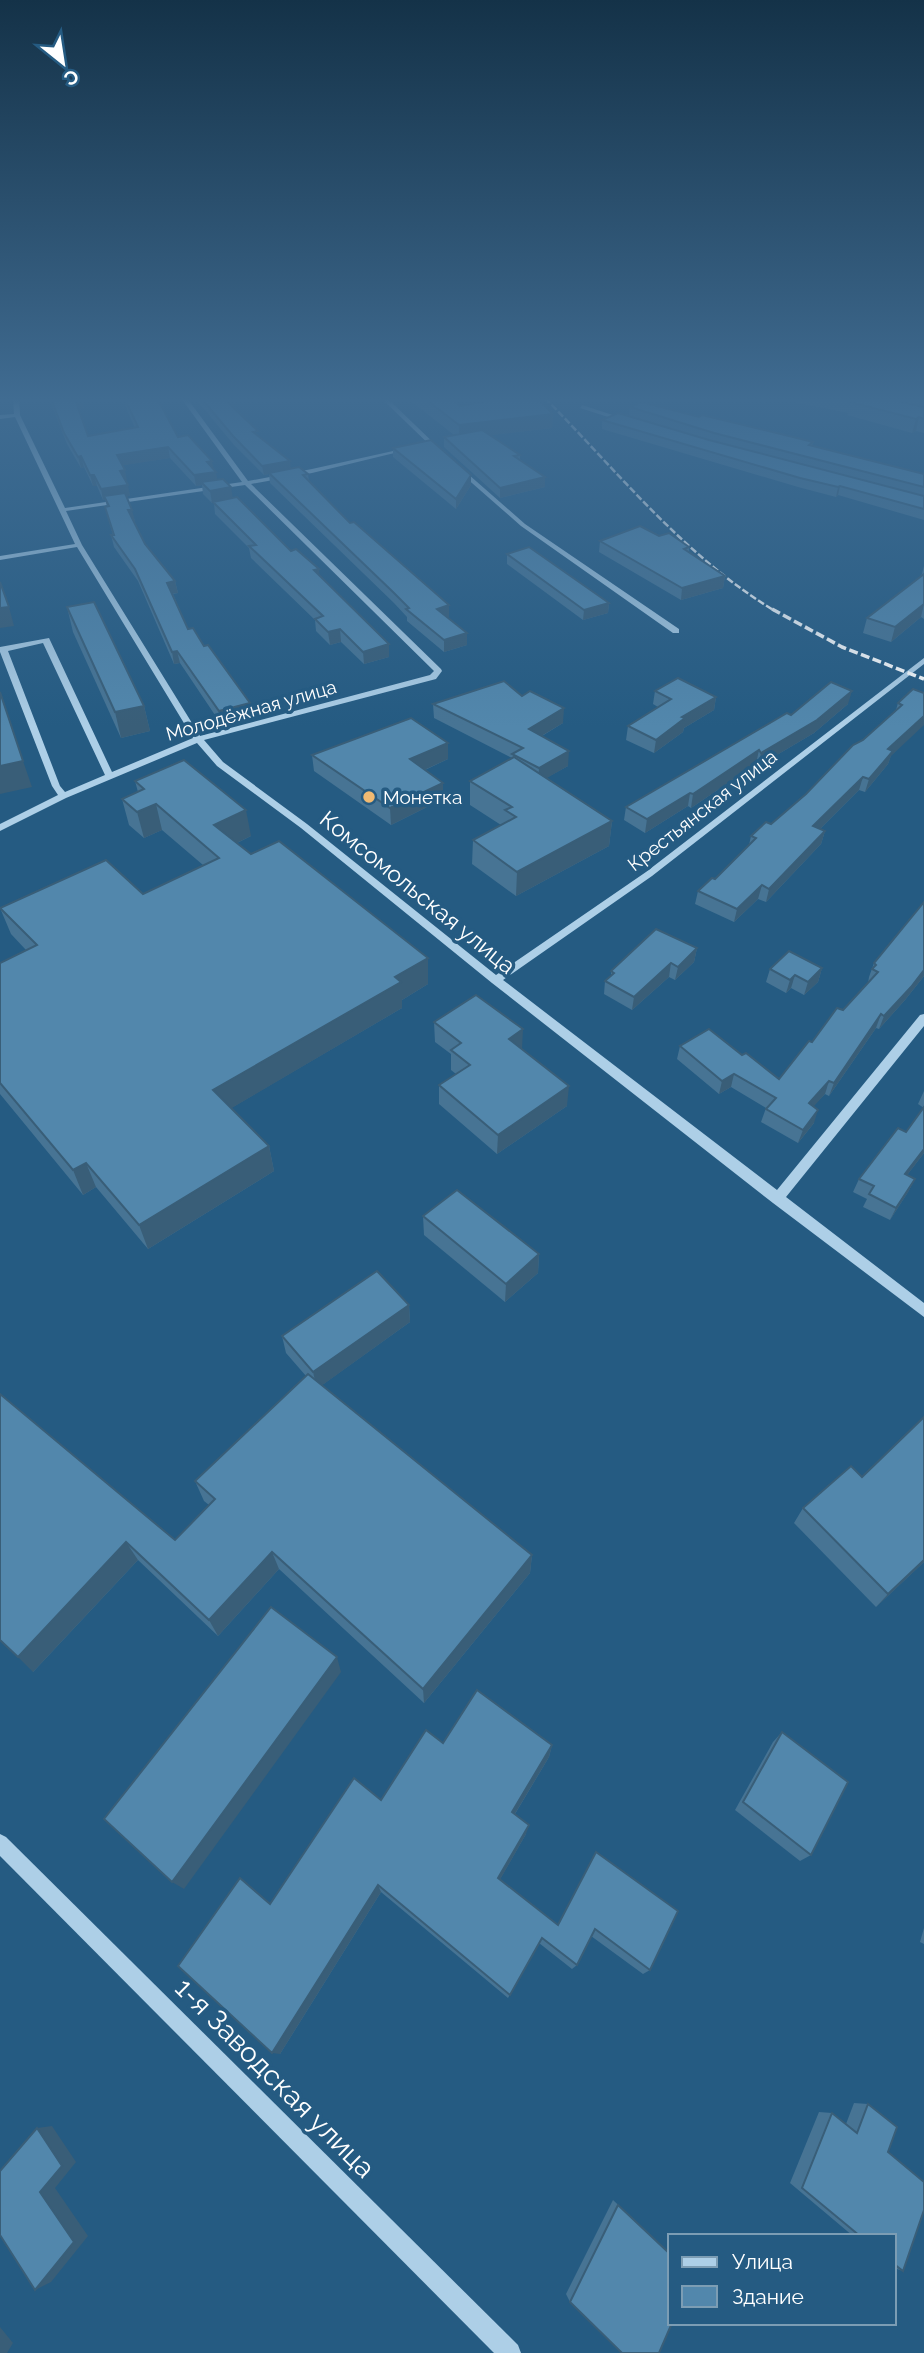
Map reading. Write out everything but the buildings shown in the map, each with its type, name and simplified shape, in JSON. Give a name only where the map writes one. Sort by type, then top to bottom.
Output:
[{"type":"street","points":[[62,510],[77,508]]},
{"type":"street","points":[[271,508],[438,671]]},
{"type":"street","points":[[504,508],[523,525],[676,631]]},
{"type":"street","name":"Комсомольская улица","points":[[62,510],[79,545],[198,739],[220,764],[304,826],[496,980],[924,1311]]},
{"type":"street","points":[[0,558],[79,545]]},
{"type":"street","points":[[63,796],[55,786],[2,649],[46,640],[109,775]]},
{"type":"street","name":"Крестьянская улица","points":[[496,980],[649,874],[924,660]]},
{"type":"street","name":"Молодёжная улица","points":[[0,828],[109,775],[198,739],[433,677],[438,671]]},
{"type":"street","points":[[777,1199],[924,1018]]},
{"type":"street","name":"1-я Заводская улица","points":[[0,1843],[510,2353]]},
{"type":"railway","points":[[650,508],[711,565],[772,609]]},
{"type":"railway","points":[[772,609],[842,647],[924,679]]},
{"type":"place","name":"Монетка","points":[[369,797]]}]
